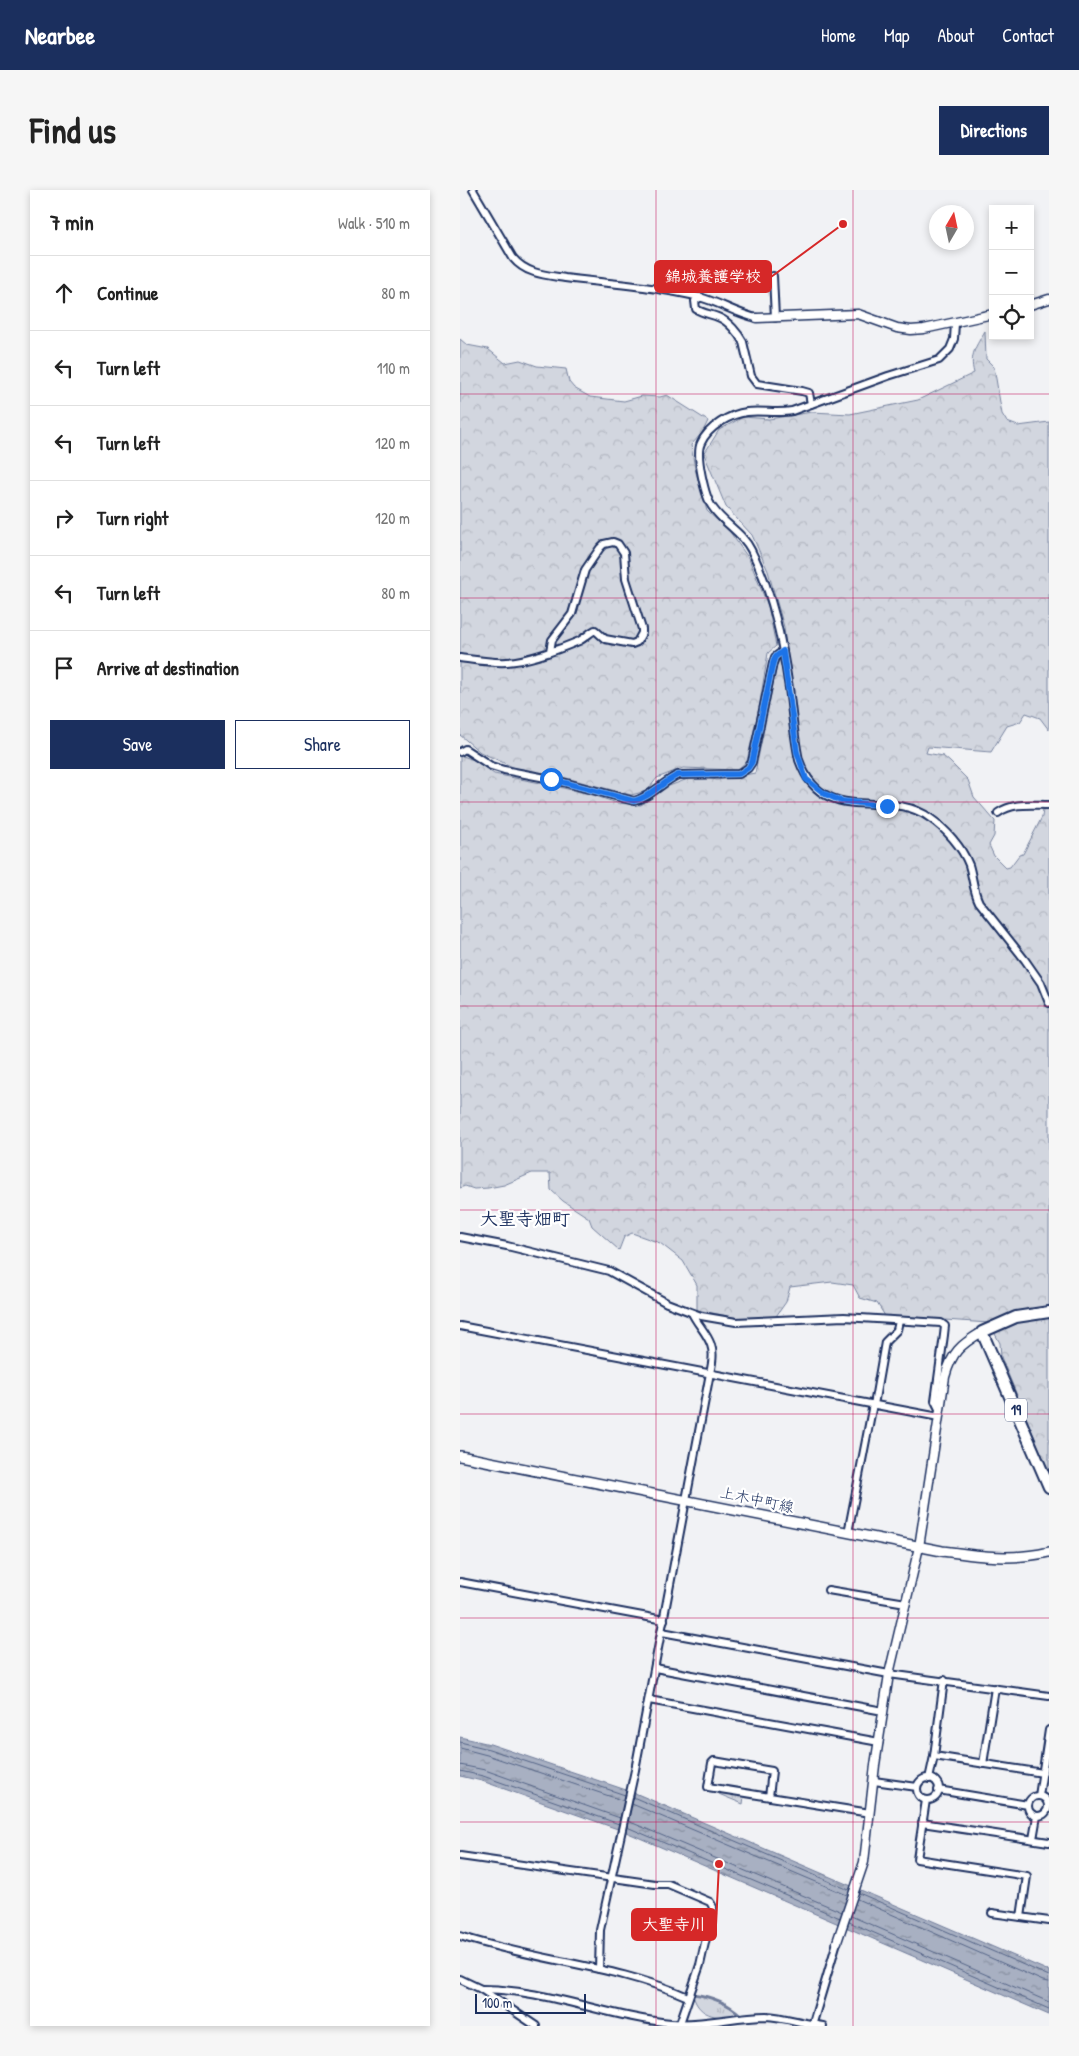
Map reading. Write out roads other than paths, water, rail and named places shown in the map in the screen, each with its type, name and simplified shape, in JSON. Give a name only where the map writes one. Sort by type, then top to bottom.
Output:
[{"type":"main road","points":[[982,1332],[1016,1317],[1049,1312]]},
{"type":"main road","name":"19","points":[[982,1332],[1049,1487]]},
{"type":"main road","name":"上木中町線","points":[[460,1456],[919,1547],[994,1558],[1024,1557],[1049,1552]]},
{"type":"street","points":[[473,190],[513,258],[518,264],[531,271],[700,297],[757,318],[858,314],[897,328],[911,330],[989,315]]},
{"type":"street","points":[[773,276],[775,318]]},
{"type":"street","points":[[700,297],[695,301],[696,309],[721,318],[743,342],[751,376],[757,384],[809,393],[811,404]]},
{"type":"street","points":[[1034,304],[1049,299]]},
{"type":"street","points":[[955,323],[954,339],[950,349],[938,360],[780,413],[746,412],[737,414],[712,429],[701,441],[699,460],[710,503],[724,520],[739,533],[752,551],[769,593],[779,627],[797,752],[806,779],[825,794],[841,801],[908,808],[922,813],[933,820],[962,852],[969,866],[975,894],[979,902],[1026,960],[1041,983],[1049,1003]]},
{"type":"street","points":[[460,658],[510,662],[550,651],[579,641],[595,630],[605,639],[614,642],[632,644],[640,639],[642,629],[626,579],[624,553],[618,544],[613,542],[604,544],[588,564],[582,576],[572,614],[552,640],[550,651]]},
{"type":"street","points":[[460,752],[464,749],[490,766],[504,770],[551,779],[634,801],[646,798],[678,775],[739,774],[748,768],[752,762],[773,663],[775,657],[783,651]]},
{"type":"street","points":[[998,813],[1006,806],[1049,805]]},
{"type":"street","points":[[460,1237],[507,1246],[609,1271],[667,1303],[701,1316],[736,1322],[844,1317],[936,1322],[945,1326],[935,1401],[940,1414]]},
{"type":"street","points":[[599,1969],[600,1930],[649,1700],[712,1359],[711,1345],[692,1313]]},
{"type":"street","points":[[848,1533],[885,1342],[898,1330],[900,1321]]},
{"type":"street","points":[[460,1326],[873,1404],[940,1414]]},
{"type":"street","points":[[812,2025],[864,1862],[889,1674],[919,1547],[945,1377],[950,1359],[962,1345],[982,1332]]},
{"type":"street","points":[[460,1582],[664,1620]]},
{"type":"street","points":[[828,1590],[906,1603]]},
{"type":"street","points":[[662,1632],[889,1674],[944,1680],[1049,1696]]},
{"type":"street","points":[[655,1668],[883,1710]]},
{"type":"street","points":[[929,1779],[944,1680]]},
{"type":"street","points":[[983,1764],[995,1688]]},
{"type":"street","points":[[649,1700],[879,1742]]},
{"type":"street","points":[[1039,1796],[1049,1730]]},
{"type":"street","points":[[934,1756],[1043,1773]]},
{"type":"street","points":[[769,1797],[772,1771],[714,1761],[712,1763],[708,1787],[769,1797],[870,1813]]},
{"type":"street","points":[[929,1779],[937,1784],[938,1790],[933,1799],[926,1800],[918,1794],[917,1787],[921,1781],[929,1779]]},
{"type":"street","points":[[874,1781],[917,1787]]},
{"type":"street","points":[[938,1790],[1028,1804]]},
{"type":"street","points":[[1039,1796],[1047,1800],[1049,1807],[1046,1813],[1037,1816],[1029,1811],[1028,1804],[1031,1798],[1039,1796]]},
{"type":"street","points":[[926,1800],[917,1859],[1027,1876],[1021,1917]]},
{"type":"street","points":[[1033,1839],[1037,1816]]},
{"type":"street","points":[[922,1823],[1049,1842]]},
{"type":"street","points":[[460,1856],[610,1878],[668,1884],[710,1902],[713,1908],[702,1955],[680,2024]]},
{"type":"street","points":[[992,1913],[1049,1921]]},
{"type":"street","points":[[460,1936],[520,1954],[599,1969],[638,1979],[688,1997]]},
{"type":"street","points":[[460,1979],[481,1989],[536,2026]]},
{"type":"street","points":[[481,1989],[495,1989],[563,2000],[620,2015],[680,2024],[767,2016],[823,2026]]},
{"type":"water","points":[[460,1737],[490,1744],[635,1793],[1049,1971],[1049,2015],[626,1832],[482,1781],[460,1776]]},
{"type":"waterway","points":[[693,1994],[719,2001],[741,2015]]},
{"type":"place","name":"錦城養護学校","points":[[843,224]]},
{"type":"place","name":"大聖寺川","points":[[719,1864]]},
{"type":"district","name":"大聖寺畑町","points":[[525,1219]]}]
